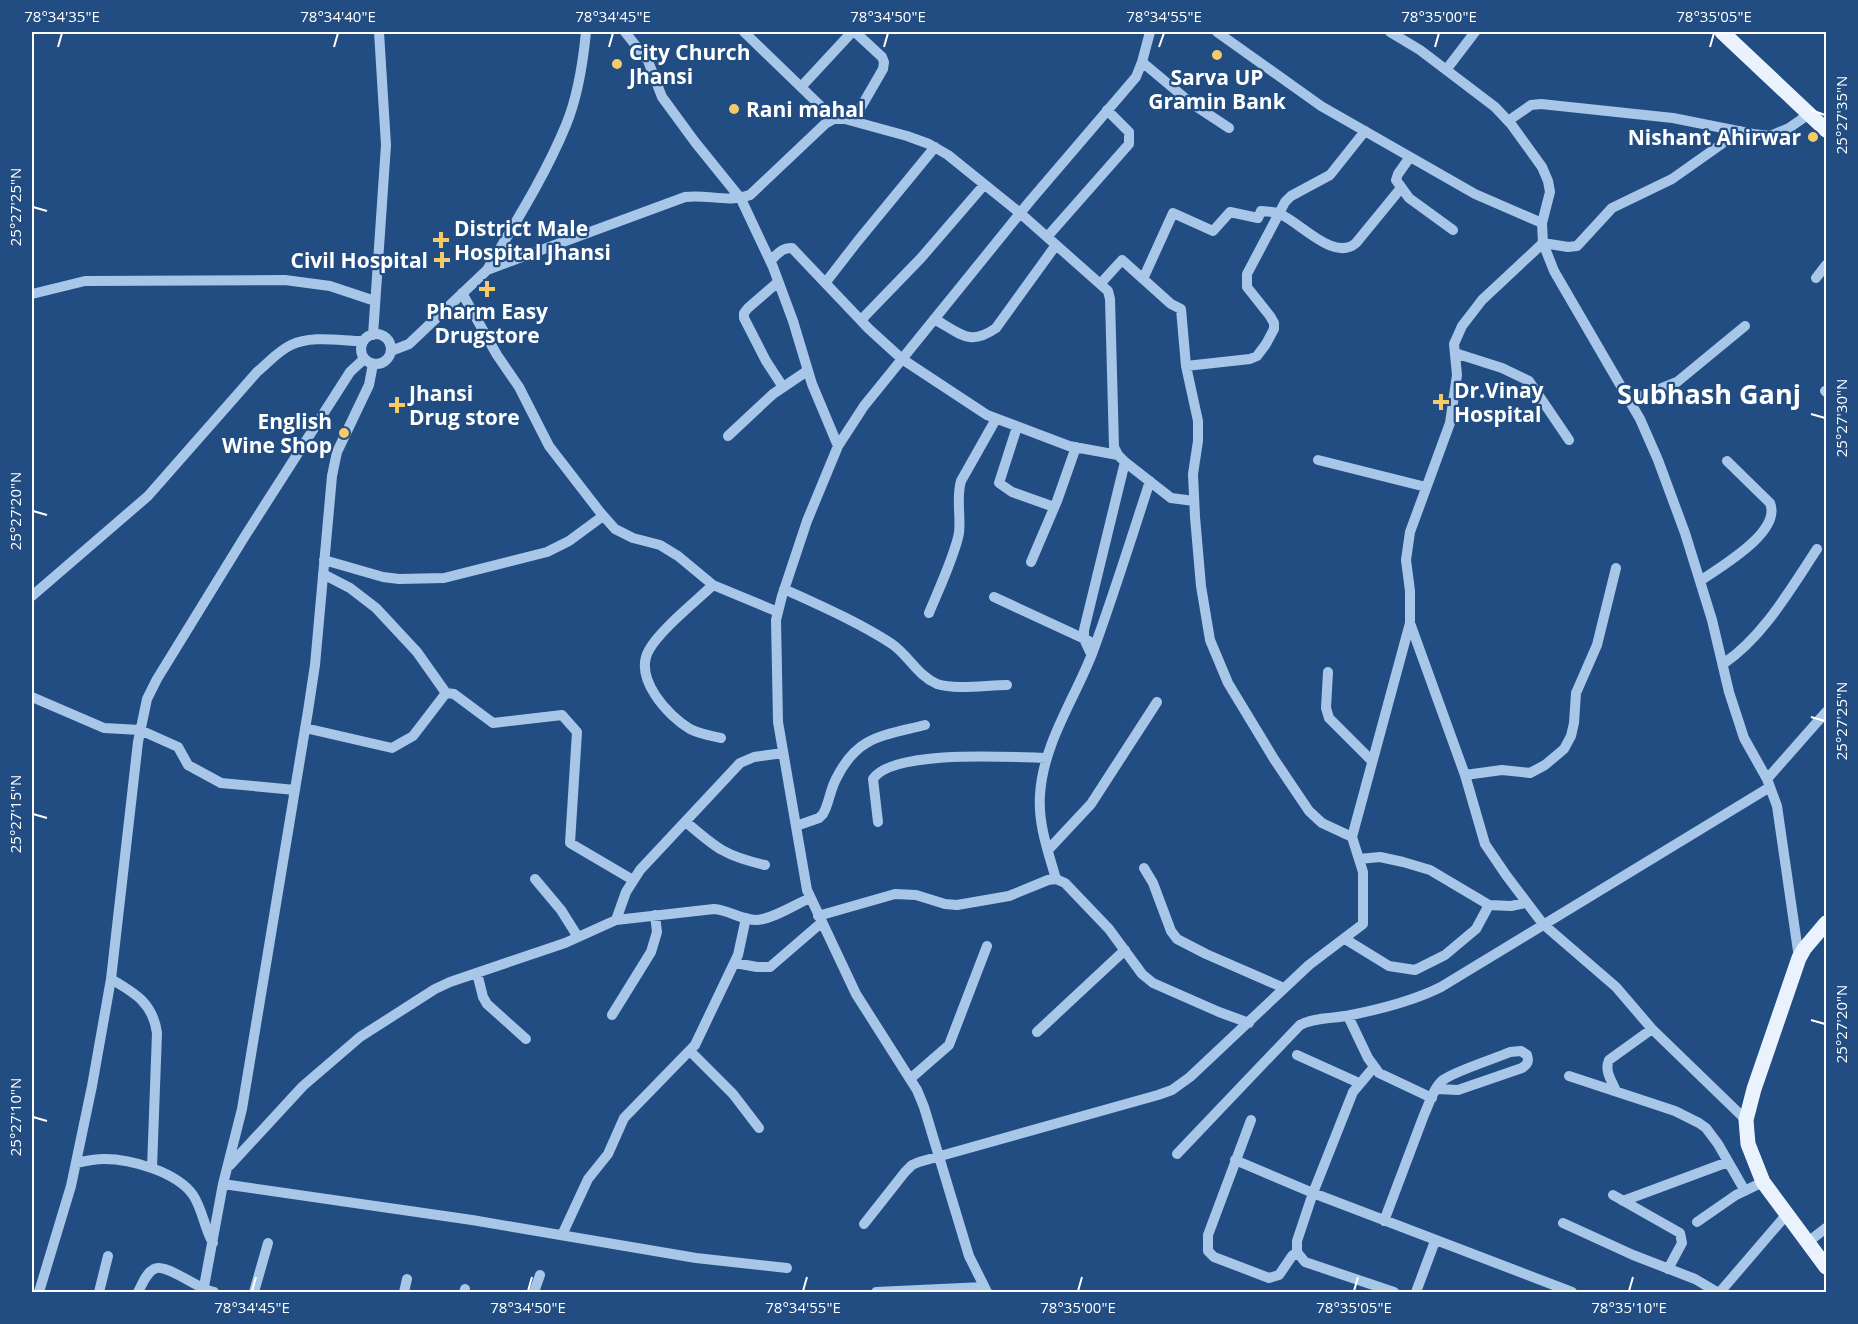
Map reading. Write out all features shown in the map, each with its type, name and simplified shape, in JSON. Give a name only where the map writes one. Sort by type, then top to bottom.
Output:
[{"type":"main road","points":[[1722,32],[1826,128]]},
{"type":"main road","points":[[1827,923],[1799,958],[1754,1089],[1746,1120],[1748,1144],[1763,1182],[1827,1267]]},
{"type":"street","points":[[138,1293],[152,1269],[158,1267],[166,1269],[207,1292],[223,1184],[242,1109],[315,665],[331,484],[337,452],[369,385],[369,362],[361,347],[368,338],[375,302],[386,144],[379,32]]},
{"type":"street","points":[[39,1293],[71,1186],[92,1086],[111,979],[140,730],[147,699],[245,536],[350,372],[369,362],[385,361],[391,351],[409,344],[487,270],[529,199],[566,124],[582,67],[586,32]]},
{"type":"street","points":[[625,32],[648,61],[662,97],[741,199],[770,261],[793,321],[807,371],[838,446]]},
{"type":"street","points":[[744,32],[834,119]]},
{"type":"street","points":[[801,87],[854,32],[882,57],[884,62],[883,69],[853,121]]},
{"type":"street","points":[[876,1293],[985,1290],[969,1256],[924,1107],[910,1078],[856,994],[807,890],[778,722],[775,638],[778,612],[807,521],[838,446],[864,406],[1020,213],[1136,77],[1150,32]]},
{"type":"street","points":[[1217,32],[1321,106],[1475,194],[1542,223]]},
{"type":"street","points":[[1390,32],[1420,50],[1494,107],[1508,121],[1542,167],[1550,192],[1542,223],[1543,243],[1554,270],[1630,402],[1658,460],[1700,580],[1729,692],[1744,738],[1769,783],[1778,806],[1799,958]]},
{"type":"street","points":[[1446,70],[1474,32]]},
{"type":"street","points":[[1142,62],[1191,103],[1229,128]]},
{"type":"street","points":[[1508,121],[1531,105],[1541,104],[1673,118],[1770,136],[1778,134],[1809,114]]},
{"type":"street","points":[[1047,237],[1129,144],[1129,132],[1107,110]]},
{"type":"street","points":[[487,270],[686,197],[707,195],[741,199],[750,195],[825,124],[834,119],[853,121],[907,136],[948,155],[1020,213],[1108,291],[1114,447],[1121,459],[1084,630],[1084,639]]},
{"type":"street","points":[[1186,366],[1250,360],[1257,356],[1272,335],[1274,323],[1247,287],[1246,280],[1278,213],[1291,196],[1330,176],[1365,131]]},
{"type":"street","points":[[1543,243],[1577,246],[1612,208],[1672,179],[1740,131]]},
{"type":"street","points":[[826,282],[935,147]]},
{"type":"street","points":[[1410,157],[1396,180],[1409,198],[1454,230]]},
{"type":"street","points":[[861,320],[921,258],[984,185]]},
{"type":"street","points":[[1143,279],[1173,213],[1213,231],[1230,212],[1258,218],[1261,211],[1278,213],[1326,243],[1344,249],[1351,248],[1356,243],[1401,188]]},
{"type":"street","points":[[864,1224],[912,1165],[1172,1090],[1190,1077],[1309,965],[1363,924],[1363,872],[1352,837],[1410,623],[1410,591],[1406,560],[1410,532],[1450,423],[1456,375],[1454,344],[1462,326],[1482,300],[1543,243]]},
{"type":"street","points":[[934,320],[967,337],[977,339],[987,333],[996,327],[1056,245]]},
{"type":"street","points":[[770,261],[787,247],[792,248],[902,359],[996,419],[1076,447],[1121,459],[1171,498],[1194,501]]},
{"type":"street","points":[[1101,283],[1122,260],[1181,309],[1186,366],[1198,431],[1193,474],[1194,501],[1201,586],[1210,640],[1228,683],[1309,811],[1322,823],[1352,837]]},
{"type":"street","points":[[1816,278],[1827,265]]},
{"type":"street","points":[[32,294],[85,281],[285,280],[330,286],[375,302]]},
{"type":"street","points":[[778,282],[748,308],[744,313],[744,318],[766,361],[783,387]]},
{"type":"street","points":[[462,293],[497,355],[519,387],[549,446],[603,516],[624,535],[670,550],[713,585],[778,612]]},
{"type":"street","points":[[1630,402],[1677,382],[1745,326]]},
{"type":"street","points":[[32,596],[148,496],[257,372],[277,354],[292,345],[309,340],[368,338],[378,334],[388,340],[391,351]]},
{"type":"street","points":[[1455,353],[1502,368],[1529,381],[1569,440]]},
{"type":"street","points":[[728,436],[783,387],[807,371]]},
{"type":"street","points":[[929,613],[957,541],[961,481],[996,419]]},
{"type":"street","points":[[1017,427],[999,483],[1012,492],[1054,507]]},
{"type":"street","points":[[1030,562],[1054,507],[1076,447]]},
{"type":"street","points":[[1318,460],[1426,487]]},
{"type":"street","points":[[1700,580],[1751,544],[1770,522],[1772,516],[1773,509],[1770,503],[1727,461]]},
{"type":"street","points":[[1056,879],[1040,822],[1043,770],[1062,718],[1093,649],[1150,481]]},
{"type":"street","points":[[324,560],[383,577],[444,578],[546,552],[569,541],[603,516]]},
{"type":"street","points":[[1723,664],[1747,646],[1793,586],[1817,549]]},
{"type":"street","points":[[1466,775],[1502,770],[1530,773],[1545,765],[1564,749],[1571,736],[1574,723],[1576,693],[1598,645],[1616,568]]},
{"type":"street","points":[[323,574],[350,588],[376,608],[417,652],[446,693],[454,694],[494,723],[562,715],[577,732],[570,843],[633,880]]},
{"type":"street","points":[[713,585],[652,645],[645,659],[645,668],[648,682],[657,699],[674,716],[692,730],[721,738]]},
{"type":"street","points":[[784,589],[892,644],[921,674],[937,683],[949,686],[1007,685]]},
{"type":"street","points":[[994,597],[1084,639],[1093,649]]},
{"type":"street","points":[[1410,623],[1466,775],[1485,844],[1526,903],[1544,924],[1616,987],[1652,1029],[1746,1120]]},
{"type":"street","points":[[1328,672],[1326,708],[1329,718],[1372,761]]},
{"type":"street","points":[[305,728],[392,748],[413,736],[446,693]]},
{"type":"street","points":[[32,697],[104,728],[140,730],[178,747],[188,765],[221,783],[296,790]]},
{"type":"street","points":[[1048,850],[1091,804],[1157,702]]},
{"type":"street","points":[[1177,1154],[1300,1025],[1309,1020],[1348,1016],[1427,994],[1544,924],[1769,783],[1827,711]]},
{"type":"street","points":[[796,826],[819,818],[823,814],[835,780],[845,761],[866,741],[925,725]]},
{"type":"street","points":[[616,920],[626,892],[640,870],[740,763],[754,757],[783,753]]},
{"type":"street","points":[[878,822],[873,779],[882,769],[944,756],[1047,758]]},
{"type":"street","points":[[686,822],[718,849],[742,860],[765,865]]},
{"type":"street","points":[[1359,859],[1380,857],[1430,870],[1489,905],[1511,906],[1526,903]]},
{"type":"street","points":[[1144,868],[1153,883],[1171,931],[1178,939],[1206,954],[1284,988]]},
{"type":"street","points":[[535,879],[561,910],[578,937]]},
{"type":"street","points":[[735,963],[770,967],[820,920],[895,894],[916,895],[945,904],[957,905],[994,900],[1056,879],[1065,883],[1102,921],[1142,974],[1153,983],[1249,1023]]},
{"type":"street","points":[[227,1167],[303,1086],[360,1037],[435,989],[578,937],[616,920],[714,909],[757,920],[810,898]]},
{"type":"street","points":[[1345,939],[1389,966],[1415,970],[1446,955],[1476,929],[1489,905]]},
{"type":"street","points":[[612,1015],[651,952],[657,932],[655,915]]},
{"type":"street","points":[[562,1235],[588,1179],[608,1154],[624,1118],[695,1045],[735,963],[746,918]]},
{"type":"street","points":[[910,1078],[949,1045],[987,946]]},
{"type":"street","points":[[1037,1032],[1125,950]]},
{"type":"street","points":[[477,973],[487,1004],[526,1039]]},
{"type":"street","points":[[111,979],[135,993],[150,1008],[155,1019],[157,1033],[152,1168]]},
{"type":"street","points":[[1348,1016],[1379,1073],[1434,1093],[1458,1090],[1522,1068],[1529,1060],[1527,1055],[1521,1051],[1510,1052],[1443,1080],[1434,1093],[1384,1221]]},
{"type":"street","points":[[1616,1091],[1608,1071],[1609,1060],[1652,1029]]},
{"type":"street","points":[[690,1051],[733,1094],[759,1128]]},
{"type":"street","points":[[1297,1055],[1359,1083]]},
{"type":"street","points":[[1374,1067],[1353,1092],[1313,1193],[1297,1241],[1297,1252],[1305,1262],[1395,1293]]},
{"type":"street","points":[[1569,1076],[1675,1111],[1699,1123],[1712,1135],[1745,1191]]},
{"type":"street","points":[[1251,1120],[1208,1235],[1208,1251],[1214,1257],[1269,1278],[1279,1275],[1297,1252]]},
{"type":"street","points":[[76,1163],[101,1159],[116,1160],[152,1168],[181,1183],[192,1193],[206,1232],[213,1243]]},
{"type":"street","points":[[1235,1160],[1313,1193],[1572,1293]]},
{"type":"street","points":[[1668,1269],[1682,1243],[1680,1233],[1618,1198],[1728,1162]]},
{"type":"street","points":[[1697,1222],[1763,1182]]},
{"type":"street","points":[[223,1184],[472,1220],[696,1258],[787,1268]]},
{"type":"street","points":[[1563,1223],[1632,1255],[1695,1279],[1719,1293],[1787,1214]]},
{"type":"street","points":[[1808,1242],[1827,1227]]},
{"type":"street","points":[[1416,1293],[1435,1241]]},
{"type":"street","points":[[254,1293],[268,1243]]},
{"type":"street","points":[[99,1293],[108,1256]]},
{"type":"street","points":[[534,1293],[540,1275]]},
{"type":"street","points":[[404,1293],[407,1279]]},
{"type":"place","name":"Sarva UP Gramin Bank","points":[[1217,55]]},
{"type":"place","name":"City Church Jhansi","points":[[617,64]]},
{"type":"place","name":"Rani mahal","points":[[734,109]]},
{"type":"place","name":"Nishant Ahirwar","points":[[1813,137]]},
{"type":"place","name":"District Male Hospital Jhansi","points":[[441,240]]},
{"type":"place","name":"Civil Hospital","points":[[442,260]]},
{"type":"place","name":"Pharm Easy Drugstore","points":[[487,289]]},
{"type":"place","name":"Dr.Vinay Hospital","points":[[1441,402]]},
{"type":"place","name":"Jhansi Drug store","points":[[397,405]]},
{"type":"place","name":"English Wine Shop","points":[[344,433]]},
{"type":"district","name":"Subhash Ganj","points":[[1709,393]]}]
